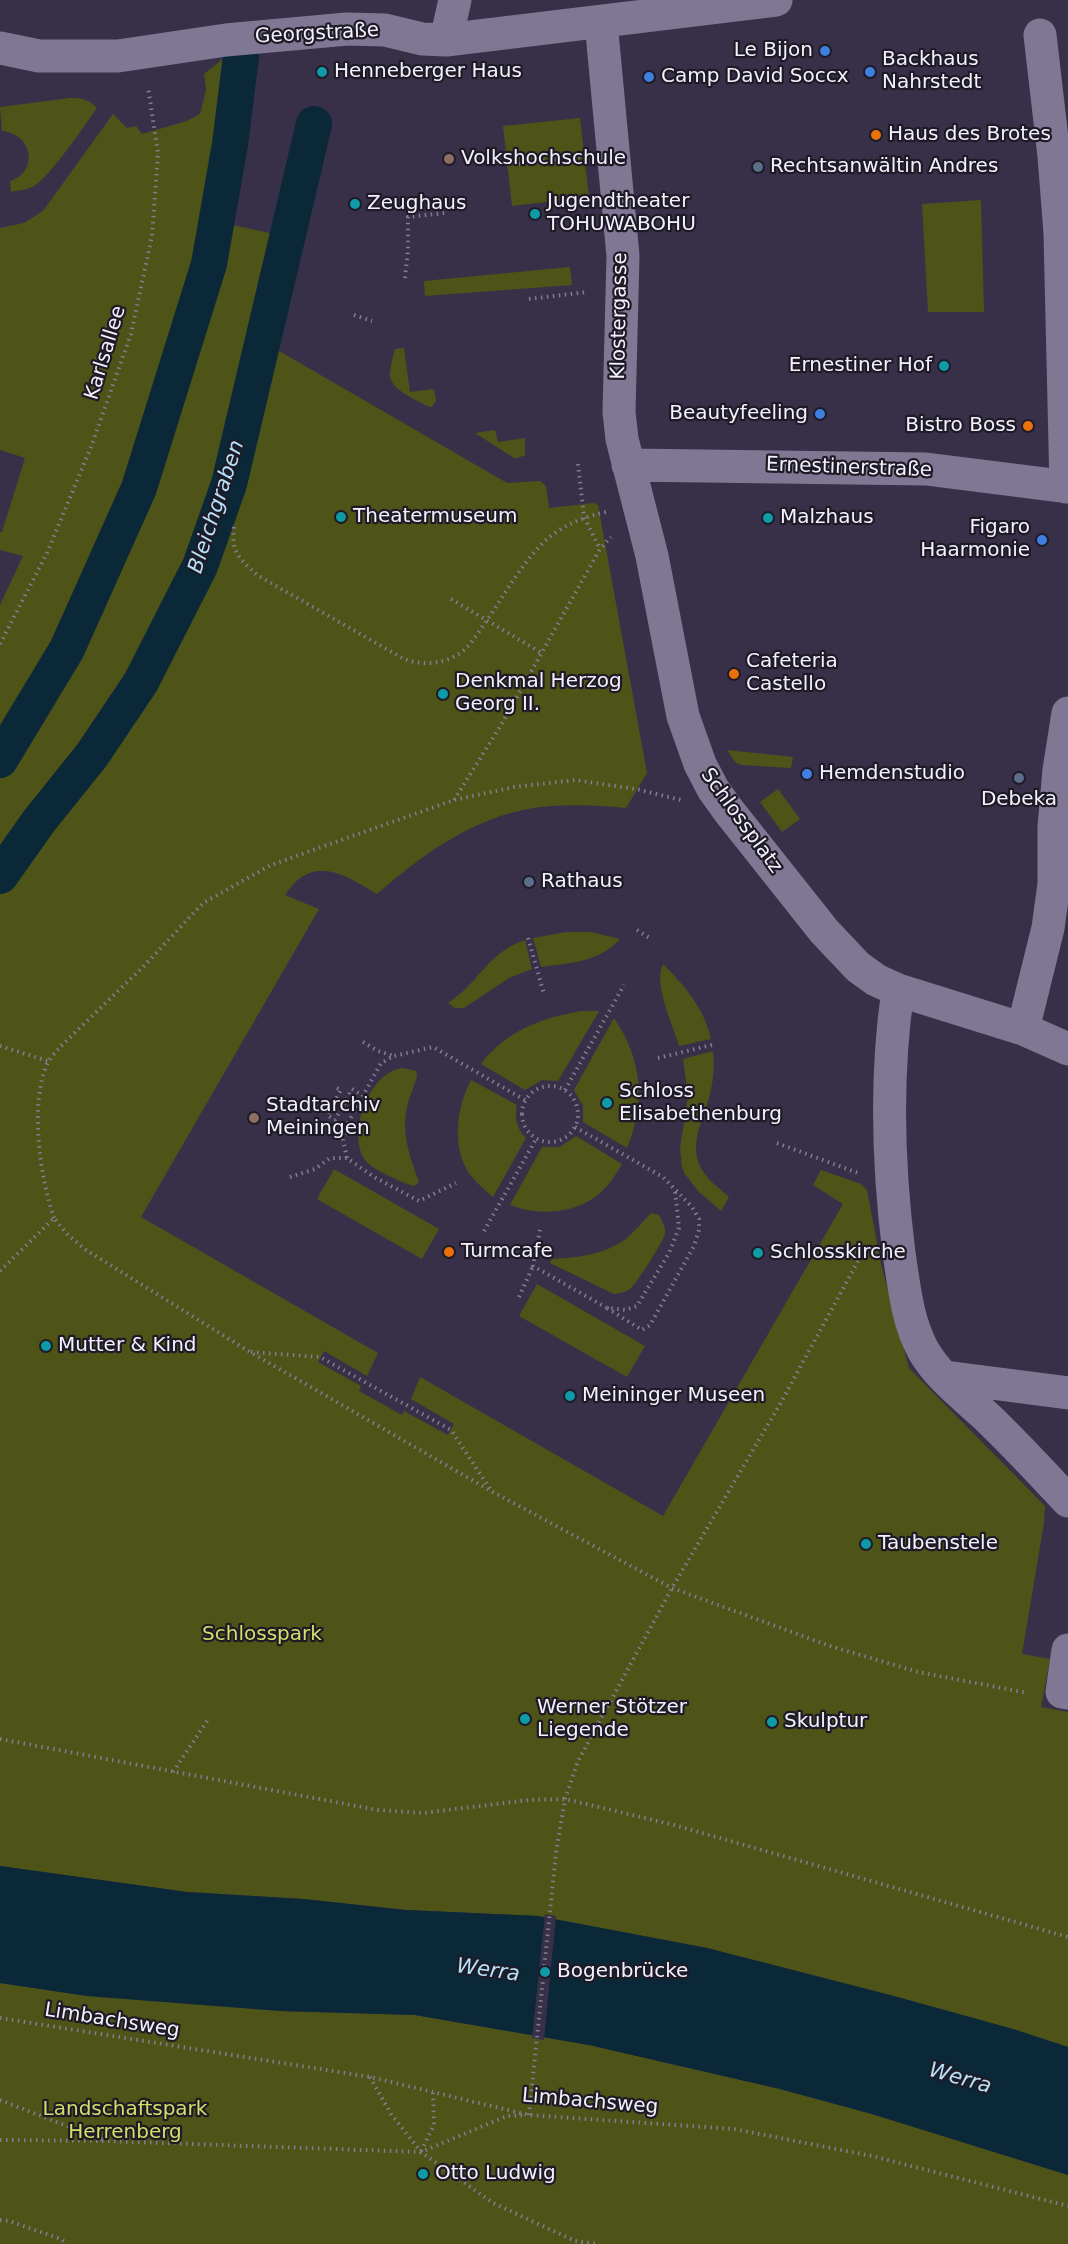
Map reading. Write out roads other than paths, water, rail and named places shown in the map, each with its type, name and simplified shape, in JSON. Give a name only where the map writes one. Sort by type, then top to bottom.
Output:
[{"type":"street","points":[[446,40],[455,0]]},
{"type":"street","name":"Georgstraße","points":[[0,48],[39,57],[118,56],[226,40],[336,30],[386,30],[422,39],[446,40],[776,0]]},
{"type":"street","name":"Klostergasse","points":[[601,22],[623,267],[619,412],[628,465]]},
{"type":"street","points":[[1040,35],[1054,156],[1062,268],[1067,487]]},
{"type":"street","name":"Ernestinerstraße","points":[[628,465],[926,469],[1067,487]]},
{"type":"street","name":"Schlossplatz","points":[[628,465],[652,556],[683,716],[700,764],[713,789],[728,810],[842,952],[876,980],[898,990],[1023,1029],[1068,1049]]},
{"type":"street","points":[[1023,1029],[1048,928],[1054,884],[1054,826],[1064,770],[1068,713]]},
{"type":"street","points":[[898,990],[892,1029],[889,1148],[892,1199],[903,1280],[911,1319],[924,1351],[945,1377],[1022,1450],[1068,1501]]},
{"type":"street","points":[[945,1377],[1068,1393]]},
{"type":"street","points":[[1065,1693],[1068,1650]]},
{"type":"water","name":"Werra","points":[[0,1866],[187,1892],[303,1899],[406,1910],[538,1916],[707,1948],[1013,2029],[1068,2047],[1068,2175],[872,2114],[780,2089],[589,2045],[415,2015],[281,2011],[87,1996],[0,1983]]},
{"type":"waterway","name":"Bleichgraben","points":[[0,760],[67,649],[139,488],[209,264],[230,144],[241,56]]},
{"type":"waterway","name":"Bleichgraben","points":[[0,876],[39,821],[92,755],[141,682],[200,566],[229,484],[314,124]]},
{"type":"place","name":"Le Bijon","points":[[825,51]]},
{"type":"place","name":"Henneberger Haus","points":[[322,72]]},
{"type":"place","name":"Backhaus Nahrstedt","points":[[870,72]]},
{"type":"place","name":"Camp David Soccx","points":[[649,77]]},
{"type":"place","name":"Haus des Brotes","points":[[876,135]]},
{"type":"place","name":"Volkshochschule","points":[[449,159]]},
{"type":"place","name":"Rechtsanwältin Andres","points":[[758,167]]},
{"type":"place","name":"Zeughaus","points":[[355,204]]},
{"type":"place","name":"Jugendtheater TOHUWABOHU","points":[[535,214]]},
{"type":"place","name":"Ernestiner Hof","points":[[944,366]]},
{"type":"place","name":"Beautyfeeling","points":[[820,414]]},
{"type":"place","name":"Bistro Boss","points":[[1028,426]]},
{"type":"place","name":"Theatermuseum","points":[[341,517]]},
{"type":"place","name":"Malzhaus","points":[[768,518]]},
{"type":"place","name":"Figaro Haarmonie","points":[[1042,540]]},
{"type":"place","name":"Cafeteria Castello","points":[[734,674]]},
{"type":"place","name":"Denkmal Herzog Georg II.","points":[[443,694]]},
{"type":"place","name":"Hemdenstudio","points":[[807,774]]},
{"type":"place","name":"Debeka","points":[[1019,778]]},
{"type":"place","name":"Rathaus","points":[[529,882]]},
{"type":"place","name":"Schloss Elisabethenburg","points":[[607,1103]]},
{"type":"place","name":"Stadtarchiv Meiningen","points":[[254,1118]]},
{"type":"place","name":"Turmcafe","points":[[449,1252]]},
{"type":"place","name":"Schlosskirche","points":[[758,1253]]},
{"type":"place","name":"Mutter & Kind","points":[[46,1346]]},
{"type":"place","name":"Meininger Museen","points":[[570,1396]]},
{"type":"place","name":"Taubenstele","points":[[866,1544]]},
{"type":"place","name":"Werner Stötzer Liegende","points":[[525,1719]]},
{"type":"place","name":"Skulptur","points":[[772,1722]]},
{"type":"place","name":"Bogenbrücke","points":[[545,1972]]},
{"type":"place","name":"Otto Ludwig","points":[[423,2174]]},
{"type":"park label","name":"Schlosspark","points":[[262,1635]]},
{"type":"park label","name":"Landschaftspark Herrenberg","points":[[125,2122]]}]
